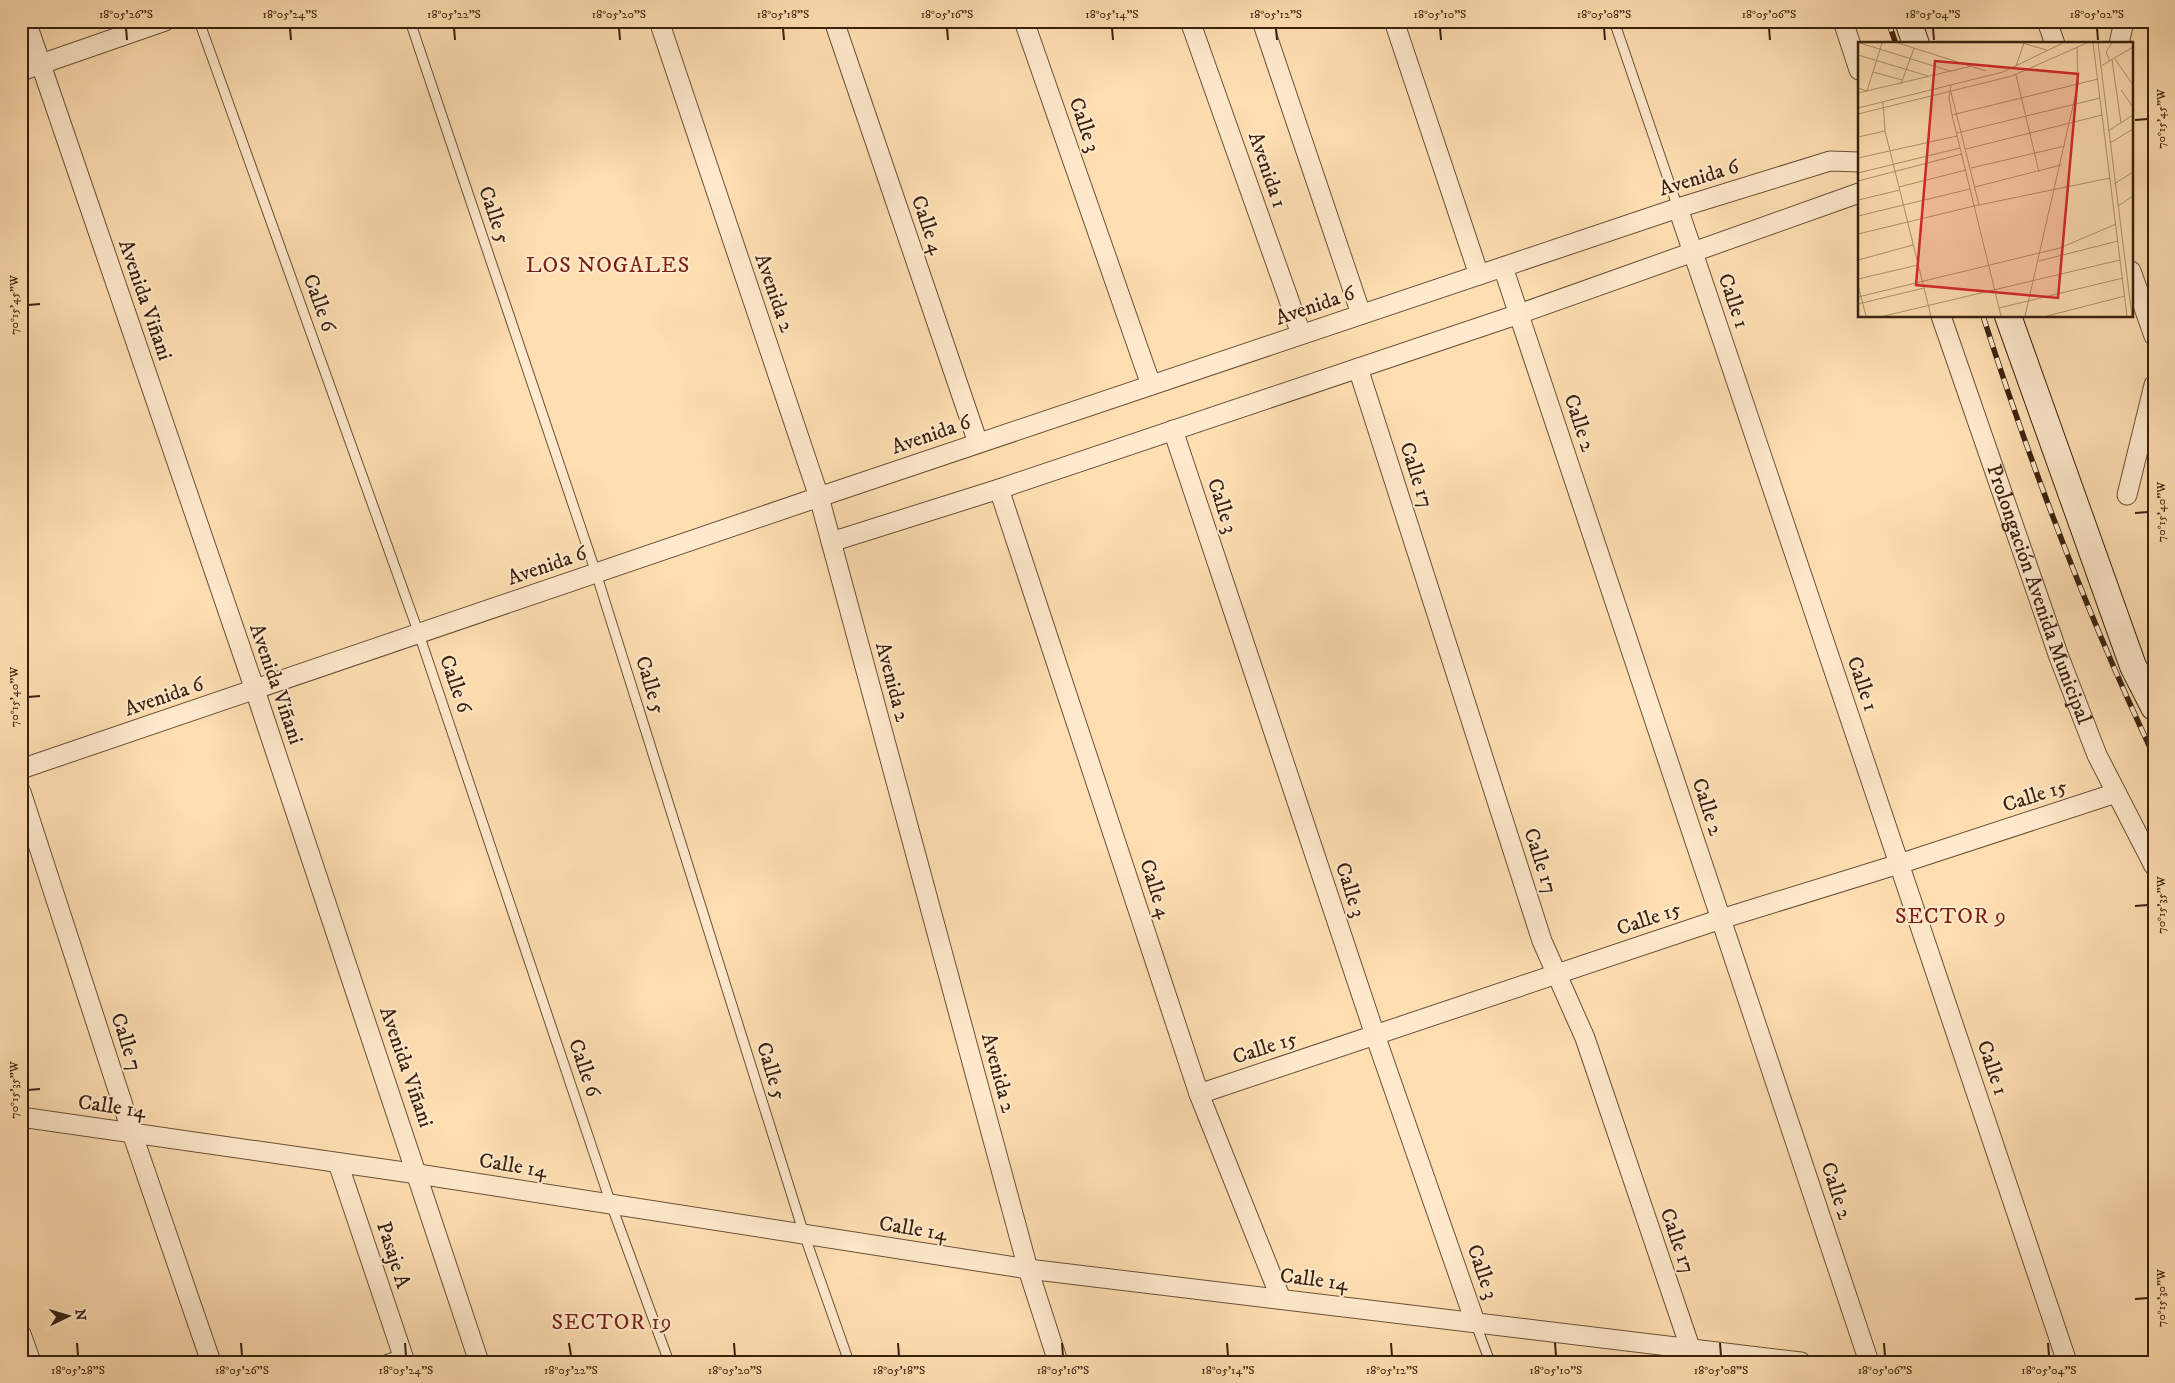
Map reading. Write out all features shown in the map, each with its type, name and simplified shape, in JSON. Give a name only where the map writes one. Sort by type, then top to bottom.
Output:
[{"type":"main road","points":[[1908,21],[1915,42]]},
{"type":"main road","points":[[2009,318],[2133,666],[2154,707]]},
{"type":"street","name":"Avenida Viñani","points":[[26,21],[255,690],[418,1174],[479,1362]]},
{"type":"street","points":[[21,71],[165,21]]},
{"type":"street","name":"Avenida 2","points":[[659,21],[819,497],[1028,1269],[1058,1362]]},
{"type":"street","name":"Calle 4","points":[[834,21],[978,443]]},
{"type":"street","name":"Calle 3","points":[[1024,21],[1151,385]]},
{"type":"street","name":"Avenida 1","points":[[1190,21],[1301,334]]},
{"type":"street","name":"Avenida 1","points":[[1262,21],[1361,314]]},
{"type":"street","points":[[1394,21],[1479,275]]},
{"type":"street","points":[[1843,21],[1858,67]]},
{"type":"street","points":[[2047,21],[2054,42]]},
{"type":"street","points":[[2119,42],[2124,21]]},
{"type":"street","name":"Avenida 6","points":[[21,769],[978,443],[1678,208],[1830,162],[1858,162]]},
{"type":"street","points":[[831,542],[999,489],[1519,314],[1858,193]]},
{"type":"street","name":"Calle 1","points":[[1678,208],[2067,1362]]},
{"type":"street","name":"Calle 2","points":[[1503,267],[1869,1362]]},
{"type":"street","points":[[2132,274],[2154,336]]},
{"type":"street","name":"Prolongación Avenida Municipal","points":[[1942,318],[2041,609],[2097,755],[2154,866]]},
{"type":"street","name":"Calle 17","points":[[1358,368],[1542,941],[1585,1038],[1692,1354]]},
{"type":"street","points":[[2128,495],[2154,385]]},
{"type":"street","name":"Calle 3","points":[[1173,430],[1375,1035],[1475,1322]]},
{"type":"street","name":"Calle 4","points":[[999,489],[1199,1094],[1281,1299]]},
{"type":"street","name":"Calle 7","points":[[21,792],[132,1133],[211,1362]]},
{"type":"street","name":"Calle 15","points":[[1199,1094],[1721,919],[1899,864],[2116,793]]},
{"type":"street","name":"Calle 14","points":[[21,1117],[418,1174],[1028,1269],[1475,1322],[1692,1354],[1801,1362]]},
{"type":"street","name":"Pasaje A","points":[[338,1163],[403,1358]]},
{"type":"street","points":[[21,1334],[31,1362]]},
{"type":"lane","name":"Calle 6","points":[[199,21],[419,634],[611,1204],[669,1362]]},
{"type":"lane","name":"Calle 5","points":[[410,21],[596,573],[804,1234],[849,1362]]},
{"type":"lane","name":"Calle 1","points":[[1614,21],[1678,208]]},
{"type":"lane","name":"Calle 3","points":[[1475,1322],[1490,1362]]},
{"type":"lane","points":[[380,1362],[403,1358]]},
{"type":"railway","points":[[1888,21],[1895,42]]},
{"type":"railway","points":[[1984,318],[2061,539],[2129,702],[2154,756]]},
{"type":"district","name":"LOS NOGALES","points":[[608,265]]},
{"type":"district","name":"SECTOR 9","points":[[1951,916]]},
{"type":"district","name":"SECTOR 19","points":[[612,1322]]}]
